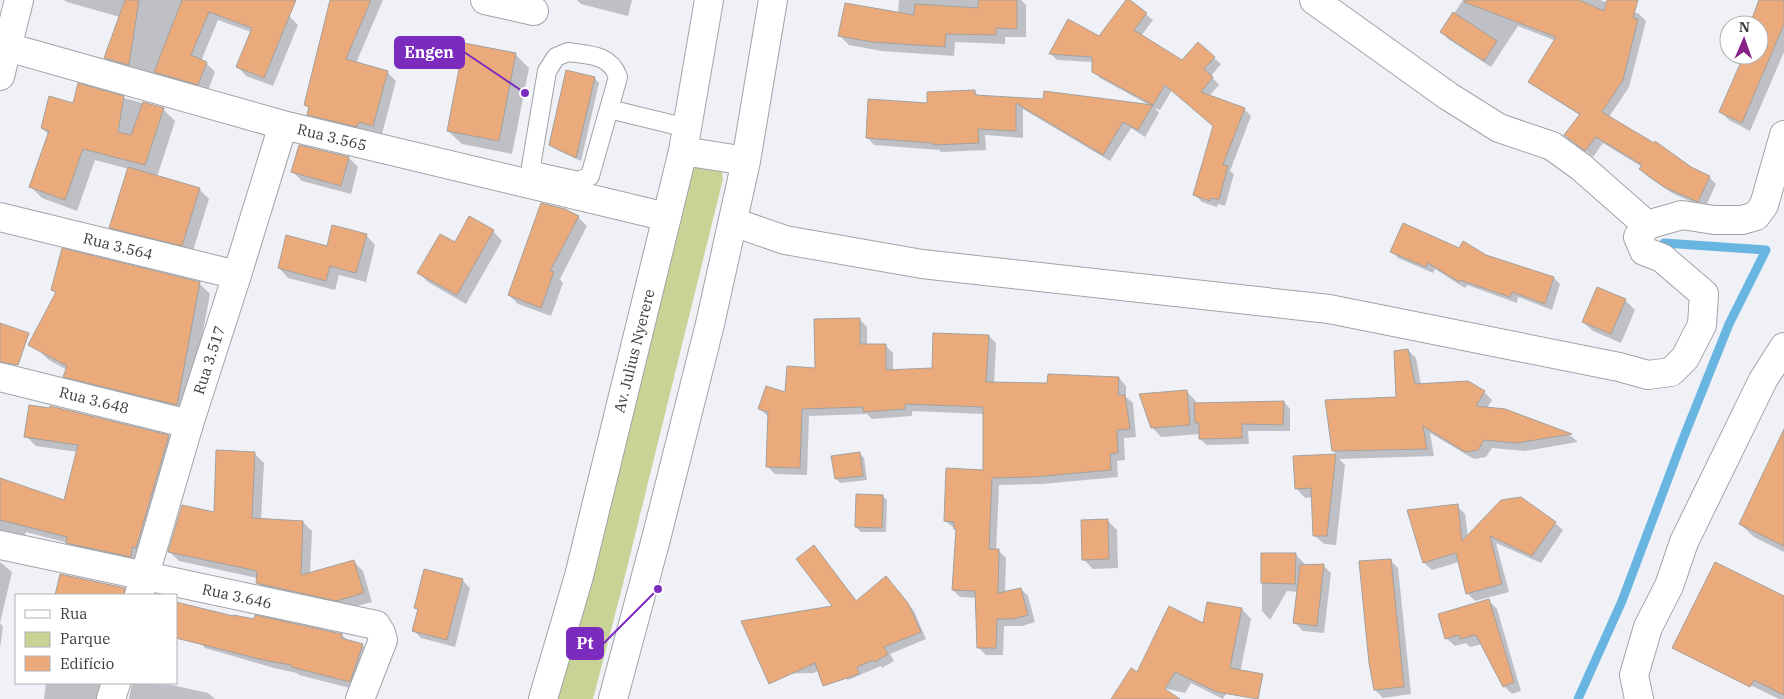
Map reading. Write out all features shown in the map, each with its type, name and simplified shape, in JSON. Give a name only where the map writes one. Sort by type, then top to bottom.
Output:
[{"type":"street","points":[[0,76],[4,47],[19,0]]},
{"type":"street","points":[[485,0],[534,11]]},
{"type":"street","name":"Av. Julius Nyerere","points":[[543,699],[579,576],[667,217],[685,139],[709,0]]},
{"type":"street","points":[[613,699],[705,343],[733,222],[746,161],[773,0]]},
{"type":"street","points":[[1325,4],[1448,96],[1499,128],[1552,146],[1582,167],[1647,225]]},
{"type":"street","name":"Rua 3.565","points":[[4,47],[283,125],[667,217]]},
{"type":"street","name":"Rua 3.517","points":[[141,586],[189,424],[283,125]]},
{"type":"street","points":[[733,222],[785,240],[922,264],[1329,309],[1648,374],[1671,372],[1685,358],[1702,325],[1704,294],[1662,258],[1644,250],[1638,237],[1647,225],[1682,215],[1714,220],[1742,220],[1756,216],[1764,206],[1784,135]]},
{"type":"street","points":[[685,139],[746,161]]},
{"type":"street","name":"Rua 3.564","points":[[0,217],[237,275]]},
{"type":"street","points":[[1639,699],[1634,675],[1648,627],[1669,586],[1688,534],[1764,380],[1784,347]]},
{"type":"street","name":"Rua 3.648","points":[[0,376],[189,424]]},
{"type":"street","name":"Rua 3.646","points":[[0,545],[141,586],[376,625],[382,633],[383,640],[360,699]]},
{"type":"street","points":[[111,699],[116,684]]},
{"type":"lane","points":[[568,52],[594,55],[615,68],[618,77],[610,109],[590,176],[579,182],[538,172],[531,166],[547,71],[556,57],[568,52]]},
{"type":"lane","points":[[610,109],[685,139]]},
{"type":"green space","points":[[694,162],[721,168],[723,179],[622,588],[593,699],[556,699]]},
{"type":"building","points":[[125,0],[139,0],[129,65],[104,58]]},
{"type":"building","points":[[182,0],[296,0],[264,78],[236,67],[252,28],[209,12],[191,55],[207,62],[198,85],[154,72]]},
{"type":"building","points":[[330,0],[371,0],[346,59],[388,71],[373,126],[359,122],[357,127],[307,115],[309,107],[304,105]]},
{"type":"building","points":[[978,0],[1017,0],[1017,29],[996,28],[996,35],[946,34],[945,47],[872,42],[838,36],[845,3],[914,15],[915,4],[978,8]]},
{"type":"building","points":[[1126,0],[1130,0],[1147,13],[1134,30],[1182,60],[1198,42],[1215,57],[1204,69],[1213,77],[1201,92],[1245,108],[1223,165],[1228,166],[1219,200],[1211,198],[1210,201],[1193,195],[1213,126],[1165,85],[1153,105],[1092,72],[1092,57],[1049,54],[1068,19],[1099,36]]},
{"type":"building","points":[[1464,0],[1579,0],[1604,11],[1607,0],[1638,0],[1633,18],[1638,19],[1623,80],[1602,112],[1654,143],[1655,141],[1691,167],[1710,176],[1698,202],[1664,187],[1639,169],[1642,165],[1596,137],[1585,151],[1564,135],[1580,114],[1528,82],[1556,37],[1464,2]]},
{"type":"building","points":[[1759,0],[1784,0],[1784,24],[1769,59],[1769,15],[1753,15]]},
{"type":"building","points":[[1453,12],[1497,41],[1484,61],[1440,32]]},
{"type":"building","points":[[464,43],[516,53],[499,141],[447,131]]},
{"type":"building","points":[[1740,65],[1767,65],[1742,123],[1719,112]]},
{"type":"building","points":[[566,70],[595,77],[576,158],[549,145]]},
{"type":"building","points":[[78,83],[124,96],[118,132],[131,135],[143,102],[164,108],[145,165],[83,149],[65,200],[29,187],[49,131],[41,128],[49,96],[73,103]]},
{"type":"building","points":[[975,90],[975,95],[1043,99],[1044,91],[1153,105],[1138,130],[1123,122],[1103,155],[1016,103],[1016,131],[978,129],[979,143],[933,145],[933,143],[866,138],[868,99],[927,103],[927,92]]},
{"type":"building","points":[[299,145],[349,157],[341,186],[291,172]]},
{"type":"building","points":[[128,167],[200,188],[182,246],[109,228]]},
{"type":"building","points":[[541,203],[565,209],[579,216],[550,271],[554,272],[541,308],[508,295]]},
{"type":"building","points":[[469,216],[494,230],[457,295],[417,273],[440,234],[455,242]]},
{"type":"building","points":[[1403,223],[1459,248],[1463,241],[1486,255],[1554,277],[1545,304],[1512,292],[1510,297],[1460,280],[1459,282],[1428,263],[1426,267],[1390,252]]},
{"type":"building","points":[[332,225],[367,234],[356,273],[330,266],[326,281],[278,268],[286,235],[327,246]]},
{"type":"building","points":[[62,248],[200,282],[177,405],[63,377],[67,366],[28,345],[56,292],[51,290]]},
{"type":"building","points":[[1597,287],[1626,299],[1611,334],[1582,322]]},
{"type":"building","points":[[860,318],[860,344],[886,344],[886,370],[932,368],[933,333],[989,335],[986,382],[1047,383],[1048,374],[1119,377],[1118,395],[1125,395],[1130,429],[1117,430],[1118,453],[1110,454],[1111,470],[1034,477],[992,478],[989,549],[999,549],[998,593],[1021,588],[1028,615],[1013,619],[997,619],[996,648],[977,648],[975,591],[952,590],[956,529],[954,529],[954,522],[944,521],[946,468],[983,470],[983,407],[905,404],[905,409],[863,412],[863,407],[802,409],[800,468],[766,467],[768,412],[758,409],[766,386],[785,392],[787,366],[815,368],[814,319]]},
{"type":"building","points":[[0,323],[29,333],[18,365],[0,362]]},
{"type":"building","points":[[1408,349],[1415,384],[1468,381],[1485,391],[1476,406],[1505,409],[1572,434],[1517,443],[1484,440],[1478,450],[1465,452],[1423,426],[1427,449],[1332,451],[1325,400],[1396,397],[1394,351]]},
{"type":"building","points":[[1187,390],[1190,425],[1151,428],[1139,394]]},
{"type":"building","points":[[1284,401],[1283,425],[1242,424],[1242,438],[1199,439],[1199,423],[1195,423],[1194,403]]},
{"type":"building","points":[[29,405],[49,408],[50,406],[169,435],[136,548],[132,547],[131,557],[66,543],[67,537],[0,520],[0,478],[64,500],[78,445],[24,437]]},
{"type":"building","points":[[1784,429],[1784,546],[1739,524]]},
{"type":"building","points":[[216,450],[255,452],[252,518],[303,521],[301,575],[354,560],[364,593],[336,601],[256,583],[257,571],[168,552],[182,505],[214,512]]},
{"type":"building","points":[[860,452],[863,476],[835,479],[831,456]]},
{"type":"building","points":[[1336,454],[1327,536],[1313,536],[1311,488],[1295,489],[1293,456]]},
{"type":"building","points":[[856,494],[883,495],[882,528],[855,527]]},
{"type":"building","points":[[1521,497],[1556,522],[1532,556],[1490,536],[1502,584],[1466,594],[1456,553],[1423,563],[1407,510],[1458,504],[1462,541],[1501,500]]},
{"type":"building","points":[[1108,519],[1109,559],[1082,560],[1081,520]]},
{"type":"building","points":[[814,545],[856,601],[886,576],[908,603],[921,632],[884,647],[888,654],[875,662],[873,660],[857,667],[859,674],[823,686],[815,663],[769,684],[741,621],[832,606],[796,559]]},
{"type":"building","points":[[1261,553],[1296,553],[1295,584],[1261,583]]},
{"type":"building","points":[[1391,559],[1404,687],[1374,690],[1369,663],[1359,561]]},
{"type":"building","points":[[1715,562],[1784,596],[1784,695],[1754,680],[1750,687],[1672,648]]},
{"type":"building","points":[[1324,564],[1317,626],[1293,623],[1300,565]]},
{"type":"building","points":[[424,569],[463,579],[447,640],[412,631],[418,609],[414,608]]},
{"type":"building","points":[[60,574],[125,588],[124,594],[55,594]]},
{"type":"building","points":[[1489,599],[1514,682],[1503,687],[1476,635],[1460,639],[1459,635],[1445,639],[1438,614]]},
{"type":"building","points":[[178,602],[233,616],[254,619],[255,615],[342,634],[341,638],[363,644],[350,682],[291,667],[291,665],[263,660],[178,639]]},
{"type":"building","points":[[1207,602],[1242,608],[1230,668],[1263,674],[1258,699],[1217,692],[1175,672],[1165,689],[1180,699],[1111,699],[1131,668],[1137,672],[1169,606],[1203,623]]},
{"type":"waterway","points":[[1578,699],[1622,601],[1729,324],[1766,250],[1664,243]]},
{"type":"place","name":"Engen","points":[[525,93]]},
{"type":"place","name":"Pt","points":[[658,589]]}]
